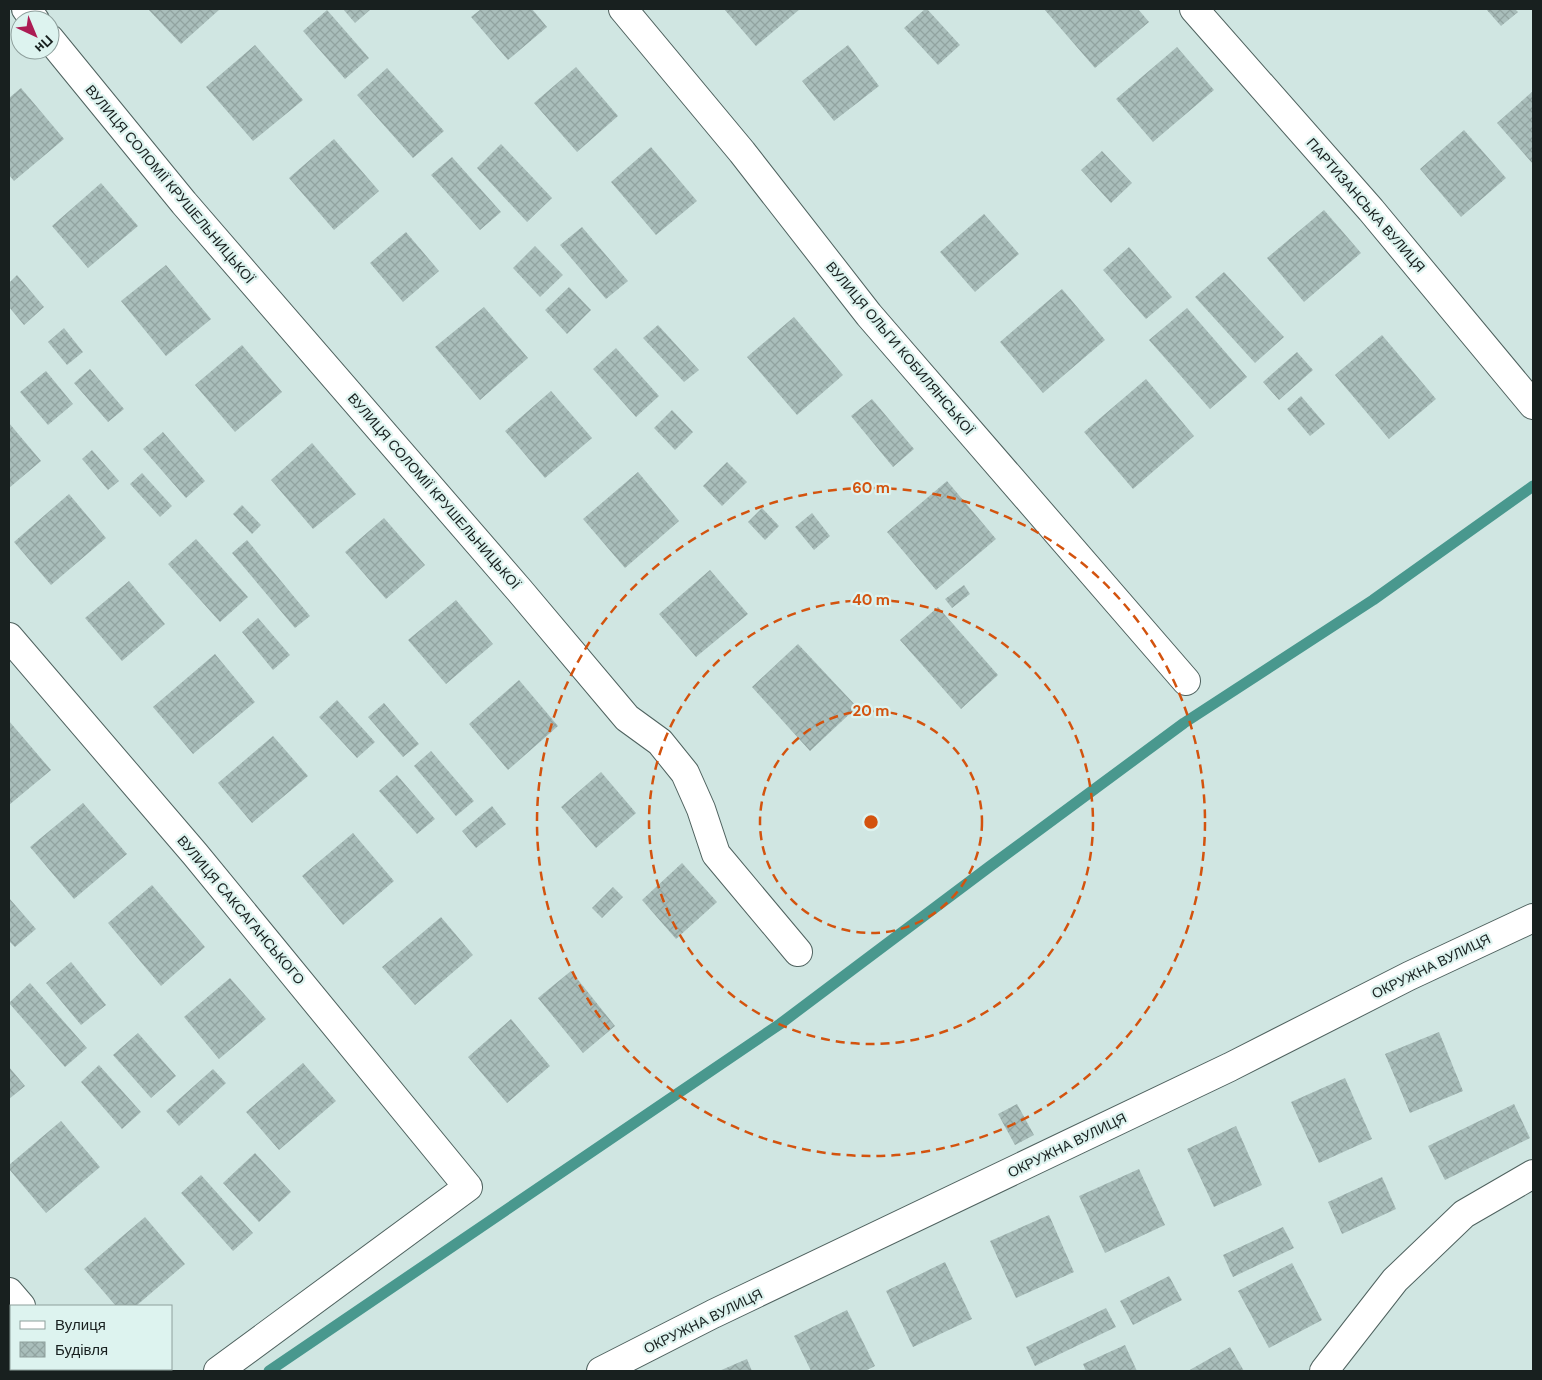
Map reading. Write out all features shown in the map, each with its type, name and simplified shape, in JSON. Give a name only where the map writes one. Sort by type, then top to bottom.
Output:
[{"type":"street","name":"ВУЛИЦЯ ОЛЬГИ КОБИЛЯНСЬКОЇ","points":[[623,9],[742,152],[869,315],[1186,681]]},
{"type":"street","name":"ПАРТИЗАНСЬКА ВУЛИЦЯ","points":[[1194,9],[1371,210],[1533,405]]},
{"type":"street","name":"ВУЛИЦЯ СОЛОМІЇ КРУШЕЛЬНИЦЬКОЇ","points":[[60,51],[184,203],[520,590],[627,718],[660,742],[685,773],[701,809],[716,854],[798,952]]},
{"type":"street","name":"ВУЛИЦЯ САКСАГАНСЬКОГО","points":[[9,637],[195,854],[468,1187],[218,1371]]},
{"type":"street","name":"ОКРУЖНА ВУЛИЦЯ","points":[[601,1371],[713,1314],[1194,1084],[1409,976],[1533,918]]},
{"type":"street","points":[[1324,1371],[1396,1280],[1464,1214],[1533,1174]]},
{"type":"street","points":[[9,1292],[19,1305]]},
{"type":"building","points":[[148,9],[220,9],[181,44]]},
{"type":"building","points":[[343,9],[371,9],[355,23]]},
{"type":"building","points":[[481,9],[532,9],[547,27],[508,60],[471,17]]},
{"type":"building","points":[[724,9],[800,9],[756,46]]},
{"type":"building","points":[[925,9],[960,45],[938,65],[904,28]]},
{"type":"building","points":[[1044,9],[1138,9],[1149,22],[1095,68]]},
{"type":"building","points":[[1486,9],[1515,9],[1518,12],[1501,26]]},
{"type":"building","points":[[327,10],[369,58],[345,79],[303,31]]},
{"type":"building","points":[[255,45],[303,100],[253,141],[206,87]]},
{"type":"building","points":[[848,45],[879,86],[834,121],[802,81]]},
{"type":"building","points":[[1177,47],[1214,90],[1153,142],[1116,99]]},
{"type":"building","points":[[576,67],[618,116],[577,152],[534,103]]},
{"type":"building","points":[[387,68],[444,131],[413,158],[357,95]]},
{"type":"building","points":[[21,88],[64,139],[14,181],[9,175],[9,98]]},
{"type":"building","points":[[1533,91],[1533,164],[1497,123]]},
{"type":"building","points":[[1464,130],[1506,178],[1461,217],[1420,169]]},
{"type":"building","points":[[334,139],[379,191],[334,230],[289,178]]},
{"type":"building","points":[[501,144],[552,198],[527,222],[477,168]]},
{"type":"building","points":[[651,147],[697,201],[656,235],[611,182]]},
{"type":"building","points":[[1102,151],[1132,183],[1111,203],[1081,170]]},
{"type":"building","points":[[452,157],[501,212],[480,230],[431,175]]},
{"type":"building","points":[[101,183],[138,226],[88,268],[52,226]]},
{"type":"building","points":[[1324,210],[1361,253],[1304,302],[1267,258]]},
{"type":"building","points":[[984,214],[1019,254],[975,292],[940,252]]},
{"type":"building","points":[[582,227],[628,281],[606,299],[560,245]]},
{"type":"building","points":[[406,232],[439,271],[403,302],[370,263]]},
{"type":"building","points":[[535,246],[563,275],[540,297],[513,268]]},
{"type":"building","points":[[1129,247],[1172,297],[1146,319],[1103,270]]},
{"type":"building","points":[[166,265],[211,319],[166,356],[121,301]]},
{"type":"building","points":[[1224,272],[1284,337],[1255,363],[1195,297]]},
{"type":"building","points":[[17,275],[44,307],[24,325],[9,307],[9,283]]},
{"type":"building","points":[[569,287],[591,310],[567,334],[545,310]]},
{"type":"building","points":[[1062,289],[1105,340],[1043,393],[1000,342]]},
{"type":"building","points":[[484,307],[528,358],[480,400],[435,347]]},
{"type":"building","points":[[1187,308],[1247,377],[1210,409],[1149,340]]},
{"type":"building","points":[[794,317],[843,375],[797,415],[747,357]]},
{"type":"building","points":[[658,325],[699,370],[684,382],[643,338]]},
{"type":"building","points":[[64,328],[83,352],[67,365],[48,342]]},
{"type":"building","points":[[1382,335],[1436,399],[1389,439],[1335,375]]},
{"type":"building","points":[[242,345],[282,392],[235,432],[195,385]]},
{"type":"building","points":[[616,348],[659,396],[636,417],[593,369]]},
{"type":"building","points":[[1297,352],[1313,370],[1279,400],[1263,382]]},
{"type":"building","points":[[90,369],[124,409],[108,422],[74,383]]},
{"type":"building","points":[[46,371],[73,404],[48,425],[20,392]]},
{"type":"building","points":[[1146,379],[1194,436],[1133,489],[1084,432]]},
{"type":"building","points":[[551,391],[592,438],[545,478],[505,431]]},
{"type":"building","points":[[1301,396],[1325,424],[1310,436],[1287,409]]},
{"type":"building","points":[[872,399],[914,449],[893,467],[851,416]]},
{"type":"building","points":[[672,410],[693,432],[675,450],[654,428]]},
{"type":"building","points":[[9,423],[41,461],[9,488]]},
{"type":"building","points":[[163,432],[205,481],[186,498],[143,449]]},
{"type":"building","points":[[312,443],[356,494],[313,529],[271,480]]},
{"type":"building","points":[[92,450],[119,481],[108,490],[82,459]]},
{"type":"building","points":[[727,462],[747,482],[722,506],[703,486]]},
{"type":"building","points":[[638,472],[679,521],[625,568],[583,519]]},
{"type":"building","points":[[142,473],[172,506],[160,517],[130,484]]},
{"type":"building","points":[[947,481],[996,539],[936,590],[887,532]]},
{"type":"building","points":[[69,494],[106,538],[51,585],[14,542]]},
{"type":"building","points":[[242,505],[261,525],[252,534],[233,514]]},
{"type":"building","points":[[762,508],[779,526],[765,540],[748,522]]},
{"type":"building","points":[[812,513],[830,536],[814,550],[795,527]]},
{"type":"building","points":[[384,518],[425,565],[386,599],[345,552]]},
{"type":"building","points":[[196,539],[248,597],[220,622],[168,564]]},
{"type":"building","points":[[247,540],[310,616],[295,628],[232,553]]},
{"type":"building","points":[[710,570],[748,614],[696,657],[659,614]]},
{"type":"building","points":[[129,581],[165,624],[122,661],[85,618]]},
{"type":"building","points":[[964,585],[970,594],[952,608],[945,599]]},
{"type":"building","points":[[456,600],[493,644],[446,684],[408,640]]},
{"type":"building","points":[[938,607],[998,675],[961,709],[900,640]]},
{"type":"building","points":[[258,618],[290,655],[273,670],[242,632]]},
{"type":"building","points":[[798,644],[857,707],[810,751],[752,687]]},
{"type":"building","points":[[215,654],[255,702],[193,754],[153,707]]},
{"type":"building","points":[[519,680],[558,726],[508,770],[469,724]]},
{"type":"building","points":[[337,700],[375,742],[357,758],[319,717]]},
{"type":"building","points":[[384,703],[419,744],[403,757],[368,717]]},
{"type":"building","points":[[9,721],[51,770],[9,805]]},
{"type":"building","points":[[273,736],[308,776],[252,823],[218,783]]},
{"type":"building","points":[[431,751],[474,801],[456,816],[414,766]]},
{"type":"building","points":[[601,772],[636,813],[596,848],[561,807]]},
{"type":"building","points":[[397,775],[435,819],[417,834],[379,791]]},
{"type":"building","points":[[83,803],[127,854],[74,899],[30,847]]},
{"type":"building","points":[[492,806],[506,824],[476,848],[462,831]]},
{"type":"building","points":[[353,833],[394,881],[343,925],[302,876]]},
{"type":"building","points":[[682,863],[717,902],[676,939],[642,900]]},
{"type":"building","points":[[152,885],[205,947],[161,986],[108,923]]},
{"type":"building","points":[[613,887],[623,897],[602,918],[592,908]]},
{"type":"building","points":[[9,898],[36,929],[15,947],[9,941]]},
{"type":"building","points":[[441,917],[473,955],[415,1005],[382,967]]},
{"type":"building","points":[[71,962],[106,1005],[81,1025],[46,983]]},
{"type":"building","points":[[571,971],[615,1026],[583,1053],[538,998]]},
{"type":"building","points":[[230,978],[266,1019],[219,1059],[184,1017]]},
{"type":"building","points":[[30,983],[87,1048],[65,1067],[9,1003]]},
{"type":"building","points":[[511,1019],[550,1066],[507,1103],[468,1057]]},
{"type":"building","points":[[1439,1032],[1463,1091],[1410,1113],[1385,1054]]},
{"type":"building","points":[[138,1033],[176,1076],[151,1098],[113,1055]]},
{"type":"building","points":[[303,1063],[336,1101],[279,1150],[246,1112]]},
{"type":"building","points":[[99,1065],[141,1112],[122,1129],[81,1082]]},
{"type":"building","points":[[9,1067],[25,1086],[9,1099]]},
{"type":"building","points":[[213,1069],[226,1083],[179,1126],[166,1111]]},
{"type":"building","points":[[1345,1078],[1372,1139],[1319,1163],[1291,1102]]},
{"type":"building","points":[[1017,1104],[1034,1135],[1015,1145],[998,1114]]},
{"type":"building","points":[[1514,1104],[1530,1138],[1445,1180],[1428,1146]]},
{"type":"building","points":[[61,1121],[100,1167],[46,1213],[9,1169],[9,1165]]},
{"type":"building","points":[[1236,1126],[1262,1185],[1214,1207],[1187,1149]]},
{"type":"building","points":[[255,1153],[291,1192],[259,1222],[223,1183]]},
{"type":"building","points":[[1139,1169],[1165,1225],[1105,1253],[1079,1196]]},
{"type":"building","points":[[201,1175],[253,1233],[233,1251],[181,1193]]},
{"type":"building","points":[[1382,1177],[1396,1209],[1342,1234],[1328,1202]]},
{"type":"building","points":[[1049,1215],[1074,1272],[1016,1298],[990,1241]]},
{"type":"building","points":[[145,1217],[185,1264],[137,1305],[115,1305],[84,1269]]},
{"type":"building","points":[[1283,1227],[1294,1248],[1233,1277],[1223,1255]]},
{"type":"building","points":[[945,1262],[972,1319],[913,1347],[886,1291]]},
{"type":"building","points":[[1292,1263],[1322,1320],[1269,1348],[1238,1291]]},
{"type":"building","points":[[1169,1276],[1182,1300],[1133,1325],[1120,1301]]},
{"type":"building","points":[[1106,1308],[1116,1327],[1035,1366],[1026,1347]]},
{"type":"building","points":[[847,1310],[875,1366],[865,1371],[811,1371],[794,1336]]},
{"type":"building","points":[[1125,1345],[1137,1371],[1086,1371],[1083,1364]]},
{"type":"building","points":[[1230,1347],[1244,1371],[1188,1371]]},
{"type":"building","points":[[747,1359],[752,1371],[719,1371]]},
{"type":"waterway","points":[[269,1371],[780,1024],[1184,723],[1373,600],[1533,486]]}]
